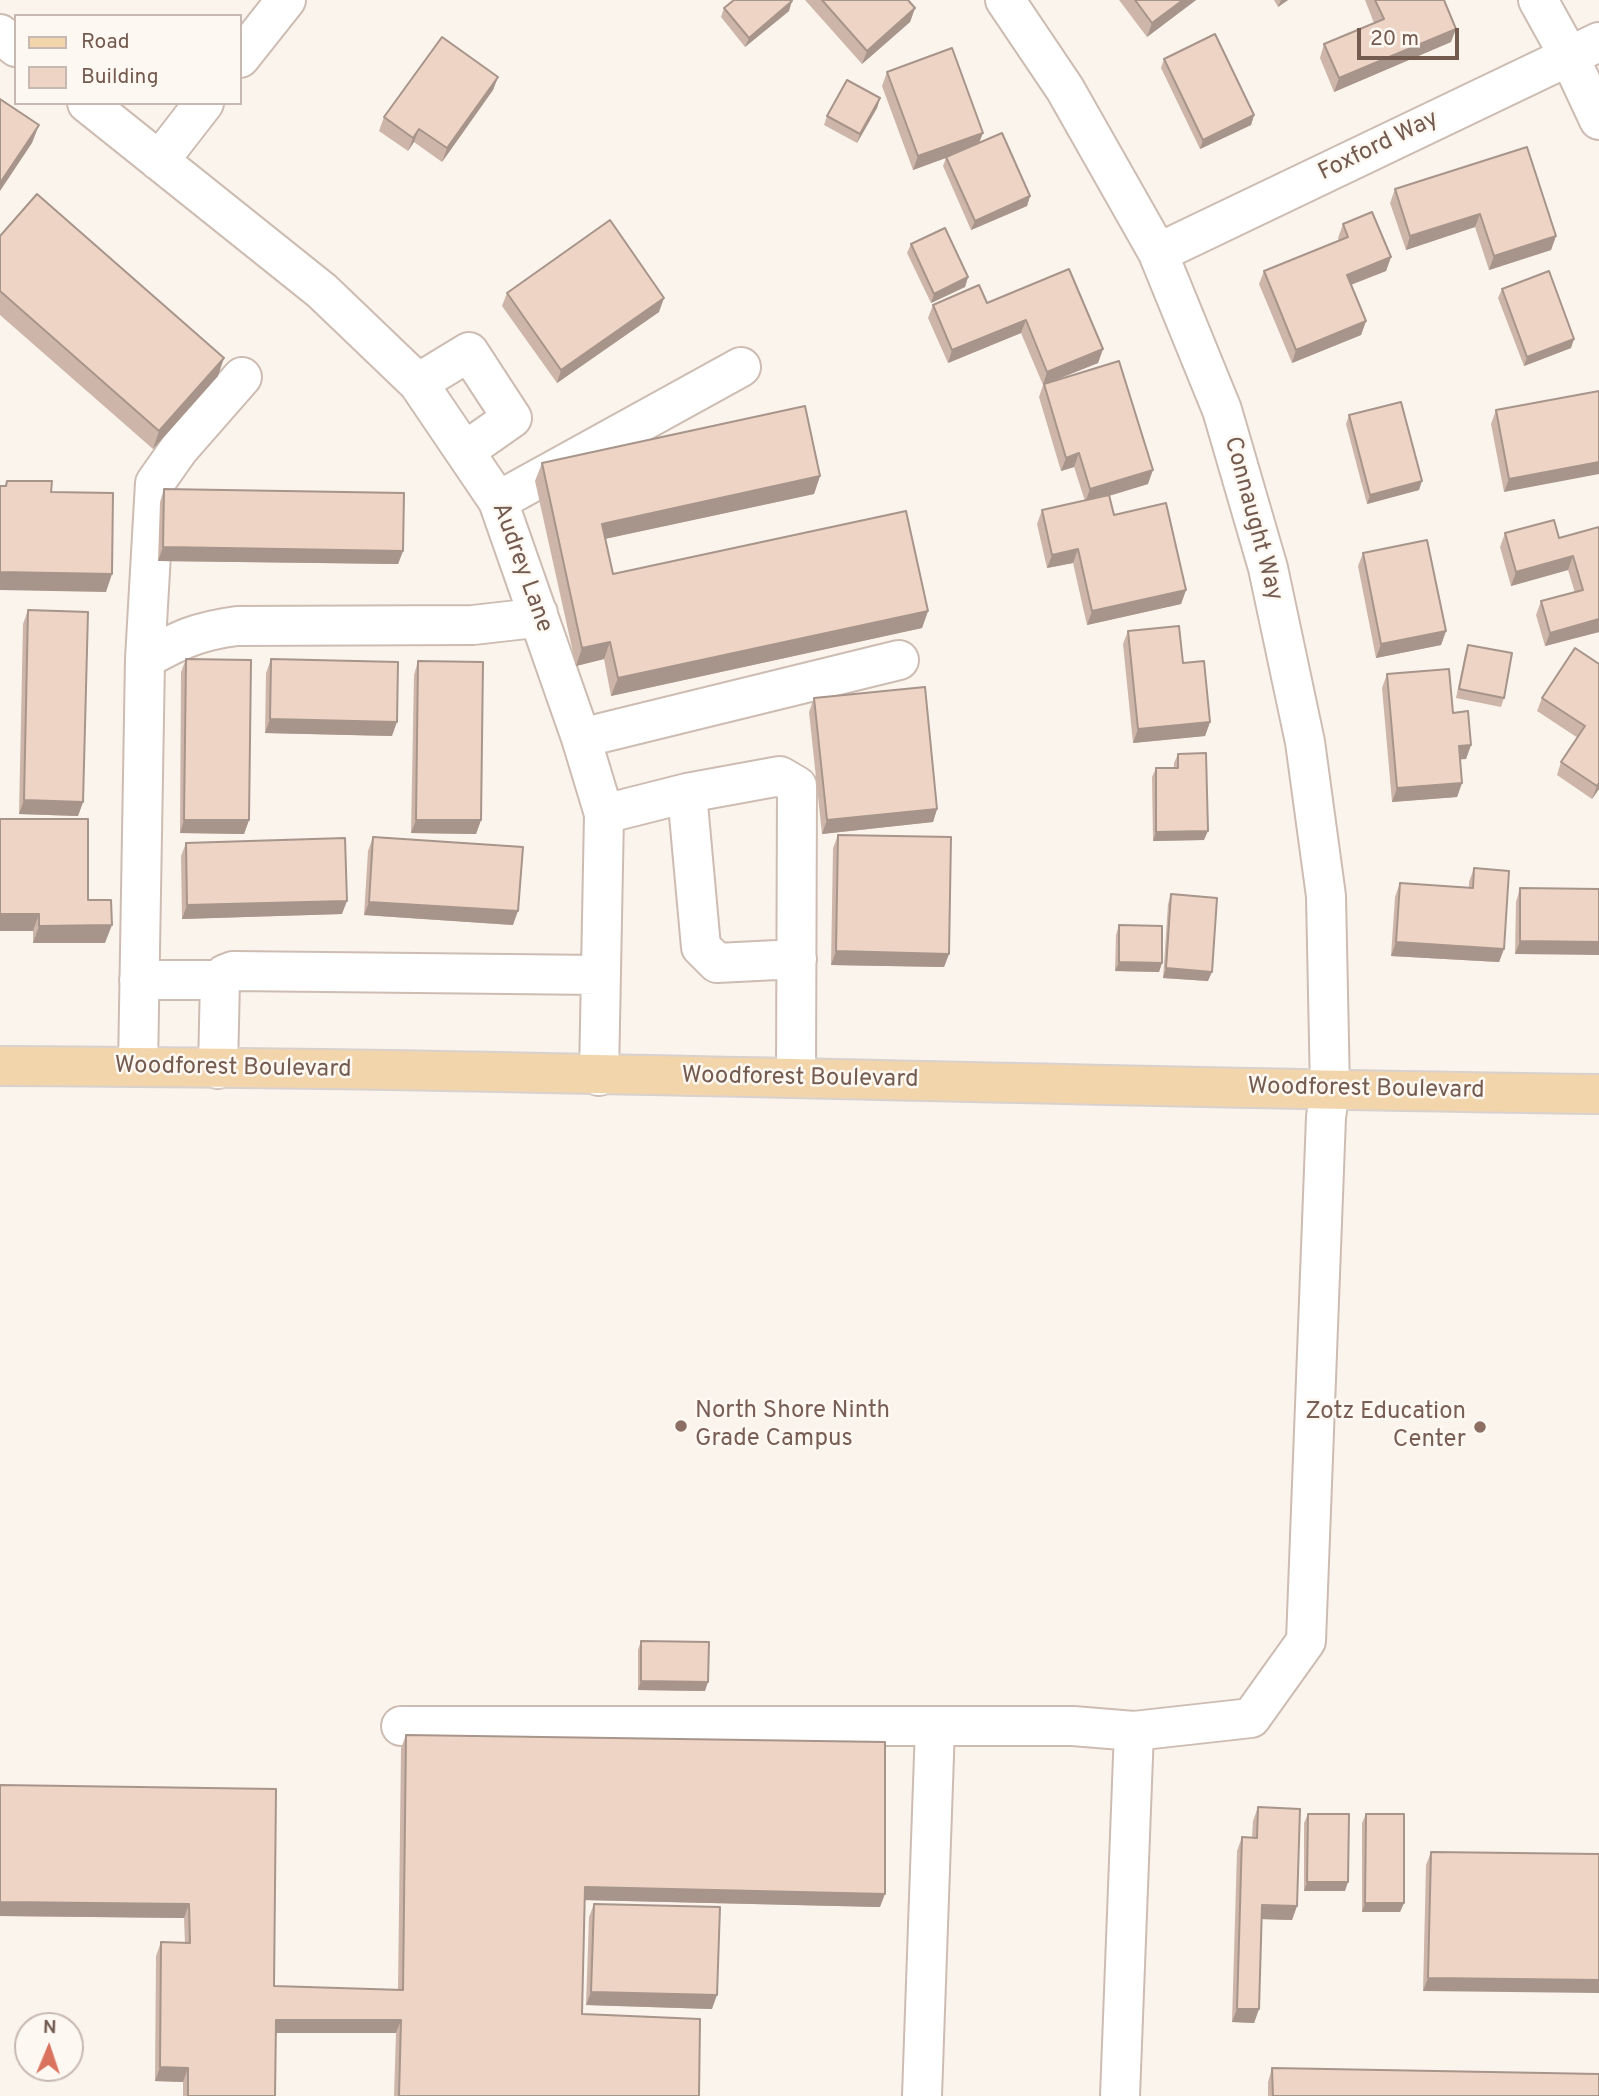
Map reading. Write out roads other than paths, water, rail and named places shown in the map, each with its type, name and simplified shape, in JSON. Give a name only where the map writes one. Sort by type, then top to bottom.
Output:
[{"type":"main road","name":"Woodforest Boulevard","points":[[0,1066],[1599,1094]]},
{"type":"street","points":[[242,55],[286,0]]},
{"type":"street","name":"Connaught Way","points":[[401,1726],[1073,1726],[1134,1731],[1251,1718],[1306,1641],[1326,1117],[1330,1090],[1326,895],[1305,742],[1268,568],[1222,410],[1158,253],[1065,89],[1005,0]]},
{"type":"street","points":[[1538,0],[1584,49],[1599,120]]},
{"type":"street","points":[[0,34],[14,45]]},
{"type":"street","name":"Foxford Way","points":[[1158,253],[1584,49]]},
{"type":"street","name":"Audrey Lane","points":[[90,105],[322,291],[418,383],[498,501],[581,738],[604,814],[599,1076]]},
{"type":"street","points":[[159,160],[202,105]]},
{"type":"street","points":[[418,383],[469,352],[512,418],[465,451]]},
{"type":"street","points":[[498,501],[741,367]]},
{"type":"street","points":[[138,1067],[145,659],[155,484],[179,449],[242,377]]},
{"type":"street","points":[[145,659],[184,637],[237,625],[472,625],[526,619],[538,613]]},
{"type":"street","points":[[581,738],[899,660]]},
{"type":"street","points":[[604,814],[687,793],[780,776],[797,786],[796,1078]]},
{"type":"street","points":[[687,793],[701,947],[717,962],[797,958]]},
{"type":"street","points":[[218,1069],[220,980],[233,971],[600,975]]},
{"type":"street","points":[[139,980],[220,980]]},
{"type":"street","points":[[922,2096],[936,1727]]},
{"type":"street","points":[[1120,2096],[1134,1731]]},
{"type":"place","name":"North Shore Ninth Grade Campus","points":[[681,1426]]},
{"type":"place","name":"Zotz Education Center","points":[[1480,1427]]}]
